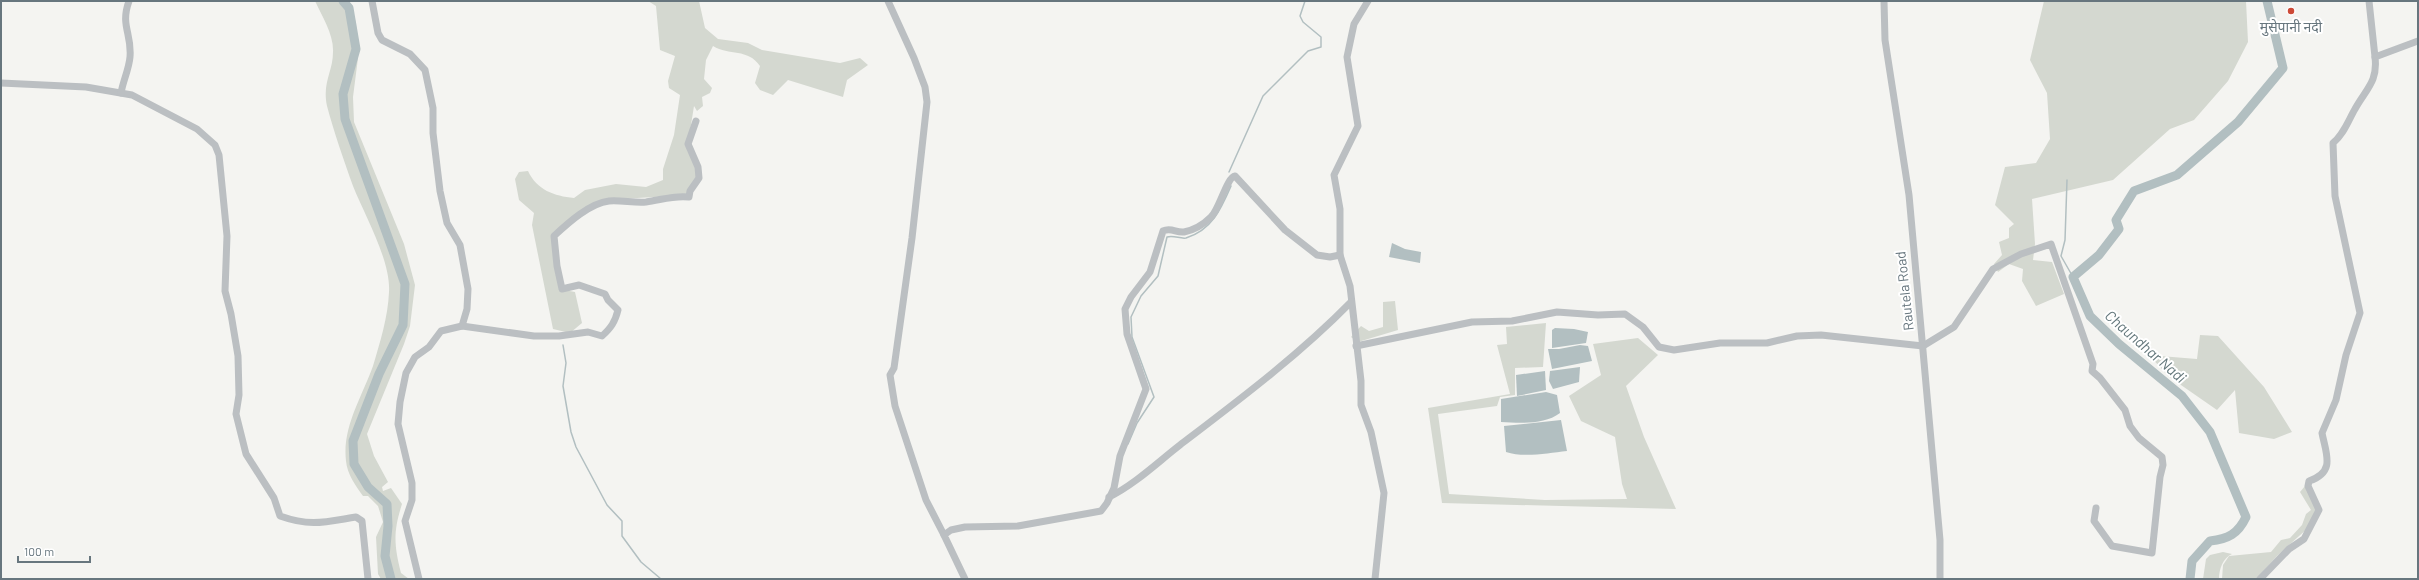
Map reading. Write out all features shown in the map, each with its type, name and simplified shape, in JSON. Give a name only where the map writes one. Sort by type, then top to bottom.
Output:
[{"type":"street","points":[[121,93],[130,58],[130,44],[124,22],[129,1]]},
{"type":"street","points":[[372,1],[378,33],[382,40],[410,54],[426,70],[433,108],[433,133],[440,191],[447,223],[460,245],[468,288],[467,309],[462,326]]},
{"type":"street","points":[[888,1],[914,58],[925,87],[927,102],[912,238],[894,368],[890,375],[895,406],[926,500],[965,579]]},
{"type":"street","points":[[1368,1],[1354,24],[1347,57],[1358,126],[1334,175],[1340,209],[1340,255],[1350,286],[1361,381],[1361,405],[1371,432],[1384,493],[1375,579]]},
{"type":"street","name":"Rautela Road","points":[[1884,1],[1885,40],[1909,195],[1940,540],[1940,579]]},
{"type":"street","points":[[2260,579],[2288,549],[2304,538],[2319,510],[2308,486],[2309,482],[2318,478],[2325,470],[2328,454],[2322,433],[2336,400],[2346,355],[2360,313],[2335,196],[2332,149],[2333,143],[2340,137],[2356,107],[2369,90],[2376,67],[2369,1]]},
{"type":"street","points":[[2375,57],[2418,41]]},
{"type":"street","points":[[1,83],[86,87],[132,95],[197,129],[215,145],[219,155],[227,230],[227,266],[224,291],[231,314],[238,356],[239,395],[236,414],[246,454],[271,492],[280,516],[298,523],[315,523],[356,517],[362,521],[368,579]]},
{"type":"street","points":[[419,579],[405,521],[412,500],[412,483],[398,424],[400,402],[406,372],[415,357],[429,347],[441,331],[462,326],[534,336],[559,336],[588,332],[602,336],[615,323],[618,310],[608,300],[605,294],[579,285],[562,289],[557,266],[554,236],[564,226],[598,204],[608,201],[646,202],[678,196],[689,197],[690,191],[699,178],[698,167],[688,144],[696,121]]},
{"type":"street","points":[[944,535],[951,530],[965,527],[1018,526],[1101,511],[1114,488],[1120,456],[1146,389],[1127,334],[1125,309],[1131,297],[1150,272],[1163,231],[1168,228],[1184,232],[1201,226],[1212,216],[1230,180],[1235,176],[1285,230],[1312,251],[1323,257],[1340,255]]},
{"type":"street","points":[[1356,346],[1472,322],[1512,321],[1557,312],[1598,315],[1625,314],[1643,328],[1659,347],[1674,350],[1720,343],[1767,343],[1797,336],[1821,335],[1923,346],[1954,327],[1993,269],[2021,254],[2051,244],[2093,364],[2092,371],[2100,378],[2125,410],[2130,426],[2140,438],[2162,457],[2163,464],[2160,477],[2152,553],[2112,546],[2094,521],[2096,508]]},
{"type":"street","points":[[1109,497],[1145,472],[1283,364],[1322,331],[1351,302]]},
{"type":"shaded area","points":[[315,1],[349,1],[356,23],[358,58],[353,97],[354,122],[404,244],[415,285],[410,326],[367,434],[374,456],[388,482],[382,487],[383,491],[391,488],[402,504],[397,523],[396,546],[401,573],[409,579],[381,579],[378,574],[376,537],[383,522],[378,506],[368,496],[363,496],[352,480],[346,461],[347,436],[350,424],[373,366],[381,339],[388,301],[389,280],[382,253],[353,186],[327,106],[326,90],[333,59],[333,46],[327,26]]},
{"type":"shaded area","points":[[648,1],[699,1],[705,28],[718,39],[748,43],[762,50],[840,63],[860,58],[868,65],[847,80],[843,97],[788,80],[773,95],[760,90],[755,83],[760,66],[755,60],[744,54],[725,51],[713,46],[706,60],[704,79],[712,88],[710,93],[702,97],[703,106],[697,111],[694,106],[687,150],[695,163],[698,177],[687,195],[604,200],[552,236],[559,289],[575,292],[582,323],[570,333],[553,329],[532,225],[534,213],[519,200],[515,179],[519,172],[528,171],[536,183],[547,191],[560,196],[574,198],[585,190],[616,184],[646,187],[663,180],[663,169],[674,135],[680,95],[669,88],[668,81],[675,56],[660,50],[656,6]]},
{"type":"shaded area","points":[[2044,1],[2246,1],[2248,42],[2228,81],[2194,120],[2170,129],[2113,180],[2032,199],[2035,244],[2033,260],[2052,262],[2064,294],[2036,306],[2022,281],[2023,269],[2009,264],[1998,272],[1994,264],[2002,255],[1999,242],[2009,238],[2009,228],[2014,224],[1995,205],[2005,167],[2036,163],[2050,139],[2047,93],[2030,60]]},
{"type":"shaded area","points":[[1392,243],[1405,249],[1421,252],[1420,263],[1389,257]]},
{"type":"shaded area","points":[[1395,301],[1398,330],[1358,342],[1351,337],[1361,326],[1369,331],[1383,327],[1383,302]]},
{"type":"shaded area","points":[[1546,323],[1543,367],[1515,368],[1515,395],[1500,397],[1497,406],[1438,414],[1449,494],[1545,500],[1627,499],[1622,484],[1615,437],[1581,421],[1569,396],[1601,375],[1593,344],[1638,338],[1658,355],[1626,386],[1644,437],[1676,509],[1442,503],[1428,408],[1510,394],[1497,345],[1507,344],[1506,327]]},
{"type":"shaded area","points":[[1555,328],[1574,329],[1588,332],[1586,343],[1552,348],[1552,330]]},
{"type":"shaded area","points":[[2200,335],[2218,336],[2264,387],[2292,432],[2274,439],[2239,433],[2235,390],[2217,410],[2168,376],[2141,346],[2146,342],[2160,356],[2197,359]]},
{"type":"shaded area","points":[[1580,345],[1588,346],[1592,361],[1552,369],[1548,349],[1559,349]]},
{"type":"shaded area","points":[[1580,367],[1579,382],[1553,389],[1549,381],[1550,371]]},
{"type":"shaded area","points":[[1545,371],[1546,390],[1517,396],[1516,375]]},
{"type":"shaded area","points":[[1546,392],[1557,395],[1560,413],[1554,417],[1547,420],[1524,423],[1501,422],[1501,399]]},
{"type":"shaded area","points":[[1561,420],[1567,451],[1528,455],[1506,452],[1504,426]]},
{"type":"shaded area","points":[[2305,486],[2312,496],[2316,511],[2308,528],[2277,556],[2256,579],[2222,579],[2223,565],[2229,556],[2271,552],[2281,540],[2290,538],[2302,525],[2306,514],[2311,510],[2300,492]]},
{"type":"shaded area","points":[[2223,552],[2232,554],[2226,558],[2222,564],[2219,579],[2203,579],[2206,559],[2210,555]]},
{"type":"waterway","points":[[343,1],[349,8],[356,49],[343,94],[345,119],[405,284],[403,325],[379,374],[353,441],[354,464],[368,487],[387,504],[388,526],[385,556],[391,579]]},
{"type":"waterway","points":[[1229,172],[1263,96],[1308,51],[1321,47],[1321,37],[1303,22],[1300,16],[1305,1]]},
{"type":"waterway","name":"Chaundhar Nadi","points":[[2190,579],[2192,561],[2210,541],[2222,539],[2232,535],[2240,528],[2246,517],[2210,432],[2182,396],[2119,344],[2090,316],[2073,277],[2099,255],[2119,229],[2116,220],[2134,191],[2177,175],[2238,122],[2283,68],[2267,1]]},
{"type":"waterway","points":[[2067,180],[2065,240],[2061,256],[2073,277]]},
{"type":"waterway","points":[[1128,444],[1137,423],[1154,397],[1132,337],[1131,317],[1141,296],[1158,276],[1167,237],[1172,236],[1186,238],[1203,230],[1214,218],[1231,186]]},
{"type":"waterway","points":[[563,345],[566,363],[563,386],[571,432],[576,447],[607,505],[622,521],[622,536],[641,562],[661,579]]},
{"type":"place","name":"मुसेपानी नदी","points":[[2291,11]]}]
